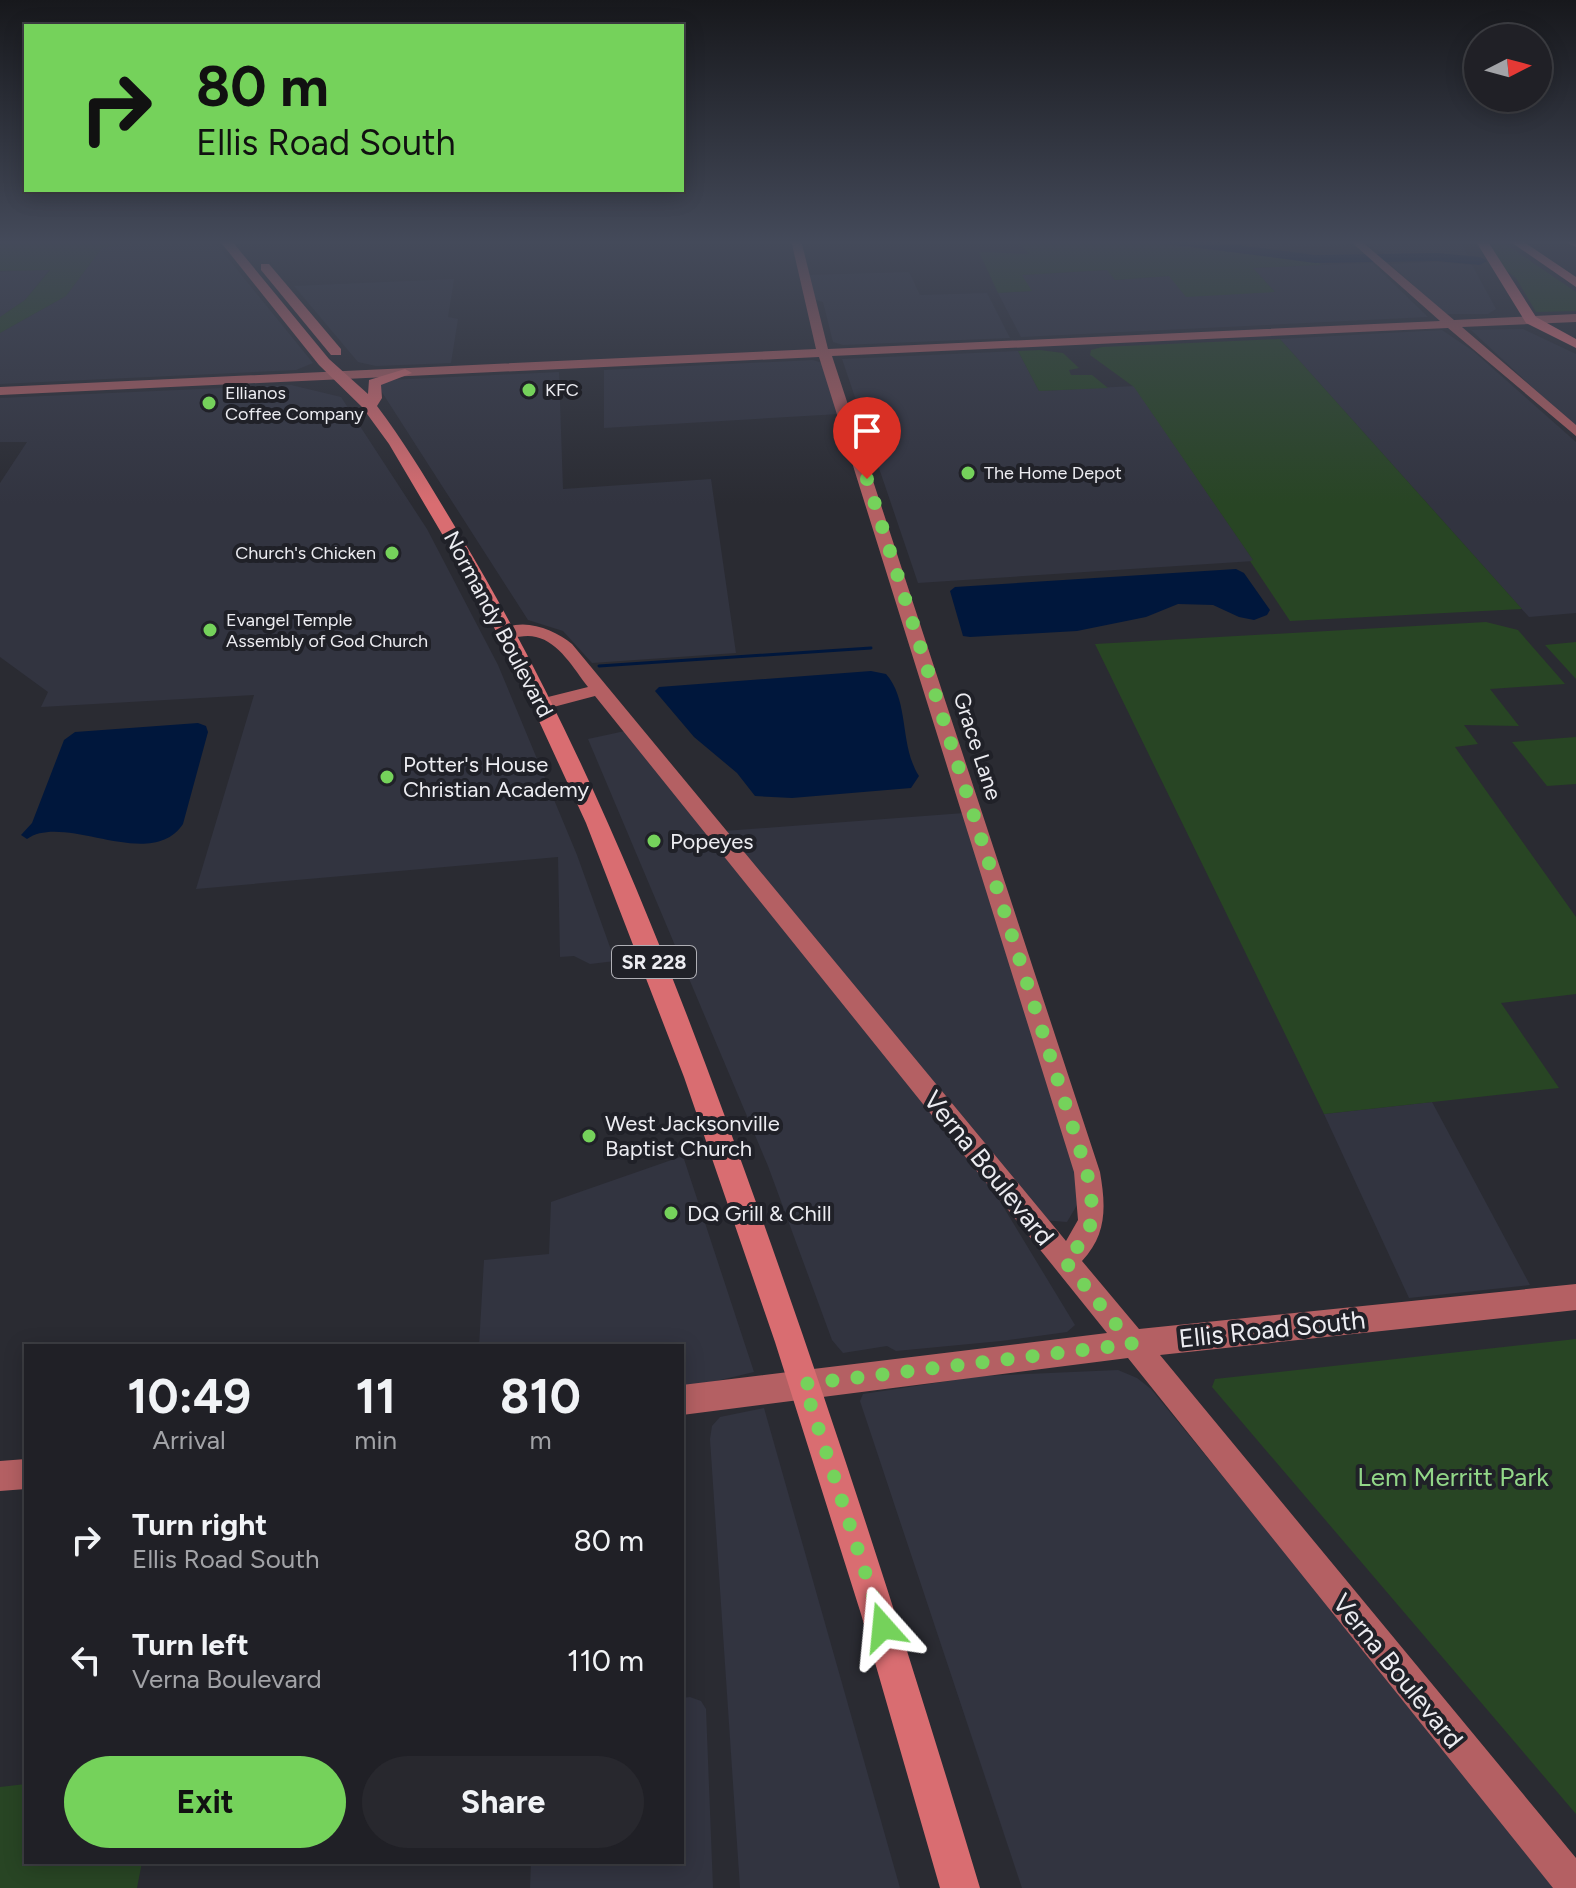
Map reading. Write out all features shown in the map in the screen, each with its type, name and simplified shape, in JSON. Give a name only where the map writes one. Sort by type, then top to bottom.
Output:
[{"type":"highway","points":[[1546,328],[1576,344]]},
{"type":"main road","name":"Normandy Boulevard","points":[[296,328],[324,362],[345,375],[457,541],[507,633],[583,788],[668,995],[804,1384],[898,1672],[960,1888]]},
{"type":"main road","name":"Normandy Boulevard","points":[[316,328],[344,361],[345,375]]},
{"type":"main road","points":[[369,408],[375,398],[374,383],[405,373]]},
{"type":"street","name":"Grace Lane","points":[[817,328],[1087,1172],[1094,1214],[1091,1228],[1077,1249],[1064,1260]]},
{"type":"street","points":[[0,391],[1342,328]]},
{"type":"street","points":[[1455,328],[1576,432]]},
{"type":"street","name":"Verna Boulevard","points":[[507,633],[529,629],[550,635],[566,648],[1576,1887]]},
{"type":"street","points":[[542,704],[600,689]]},
{"type":"street","name":"Ellis Road South","points":[[684,1400],[1132,1344],[1576,1297]]},
{"type":"street","points":[[0,1476],[24,1474]]},
{"type":"shaded area","points":[[9,328],[285,328],[313,363],[296,370],[0,384],[0,333]]},
{"type":"shaded area","points":[[329,328],[457,328],[451,363],[376,366],[358,362]]},
{"type":"shaded area","points":[[830,328],[1005,328],[1010,338],[843,345],[833,342]]},
{"type":"shaded area","points":[[1016,328],[1202,328],[1021,337]]},
{"type":"shaded area","points":[[1523,329],[1576,354],[1576,428],[1471,330]]},
{"type":"shaded area","points":[[1442,330],[1473,351],[1576,442],[1576,613],[1529,617],[1280,339]]},
{"type":"shaded area","points":[[1018,351],[1039,391],[1134,386],[1254,561],[918,583],[842,359]]},
{"type":"shaded area","points":[[813,360],[822,363],[839,414],[604,428],[604,370]]},
{"type":"shaded area","points":[[559,372],[563,489],[711,479],[736,653],[592,663],[563,631],[528,620],[378,386],[389,380]]},
{"type":"shaded area","points":[[291,385],[341,397],[427,529],[498,665],[577,855],[615,961],[590,964],[574,956],[560,957],[558,857],[196,889],[254,695],[41,707],[48,692],[0,657],[0,483],[27,442],[0,442],[0,398]]},
{"type":"shaded area","points":[[625,731],[987,1180],[1075,1325],[1067,1332],[896,1351],[887,1346],[843,1353],[832,1340],[768,1166],[588,739]]},
{"type":"shaded area","points":[[964,813],[1078,1176],[1077,1205],[1067,1222],[1042,1220],[724,831]]},
{"type":"shaded area","points":[[1432,1102],[1530,1285],[1409,1298],[1324,1114]]},
{"type":"shaded area","points":[[683,1156],[754,1372],[684,1389],[684,1344],[479,1344],[484,1260],[549,1254],[551,1202]]},
{"type":"shaded area","points":[[1118,1370],[1137,1378],[1151,1389],[1561,1888],[1022,1888],[860,1401],[863,1394],[981,1376]]},
{"type":"shaded area","points":[[764,1408],[900,1888],[740,1888],[710,1439],[712,1426],[720,1417]]},
{"type":"shaded area","points":[[684,1698],[701,1701],[706,1709],[713,1888],[530,1888],[531,1864],[684,1864]]},
{"type":"green space","points":[[1280,339],[1522,609],[1290,621],[1250,561],[1253,560],[1134,387],[1090,355],[1091,350],[1102,347]]},
{"type":"green space","points":[[1018,351],[1063,353],[1079,368],[1069,370],[1071,375],[1092,375],[1108,388],[1039,391]]},
{"type":"green space","points":[[1486,622],[1518,630],[1565,684],[1490,689],[1519,726],[1464,725],[1478,744],[1455,747],[1576,917],[1576,994],[1501,1003],[1559,1088],[1324,1114],[1095,644]]},
{"type":"green space","points":[[1576,642],[1576,679],[1545,645]]},
{"type":"green space","points":[[1576,737],[1576,784],[1547,786],[1512,742]]},
{"type":"green space","name":"Lem Merritt Park","points":[[1576,1339],[1576,1814],[1212,1387],[1215,1379]]},
{"type":"green space","points":[[24,1784],[24,1864],[142,1864],[137,1888],[0,1888],[0,1787]]},
{"type":"water","points":[[1236,569],[1244,573],[1270,610],[1267,615],[1254,620],[1213,605],[1178,604],[1146,617],[1077,631],[970,637],[963,636],[950,591],[955,587]]},
{"type":"water","points":[[871,671],[886,674],[898,697],[909,751],[919,776],[911,788],[792,798],[755,796],[737,773],[694,737],[655,691],[659,687]]},
{"type":"water","points":[[198,723],[206,726],[208,732],[183,824],[168,838],[150,843],[129,843],[63,832],[43,833],[27,839],[21,835],[32,823],[64,740],[75,732]]},
{"type":"waterway","points":[[599,666],[871,648]]},
{"type":"place","name":"KFC","points":[[529,390]]},
{"type":"place","name":"Ellianos Coffee Company","points":[[209,403]]},
{"type":"place","name":"The Home Depot","points":[[968,473]]},
{"type":"place","name":"Church's Chicken","points":[[392,553]]},
{"type":"place","name":"Evangel Temple Assembly of God Church","points":[[210,630]]},
{"type":"place","name":"Potter's House Christian Academy","points":[[387,777]]},
{"type":"place","name":"Popeyes","points":[[654,841]]},
{"type":"place","name":"West Jacksonville Baptist Church","points":[[589,1136]]},
{"type":"place","name":"DQ Grill & Chill","points":[[671,1213]]},
{"type":"route","points":[[867,479],[1087,1172],[1094,1214],[1091,1228],[1077,1249],[1064,1260],[1132,1344],[804,1384],[883,1627]]}]
